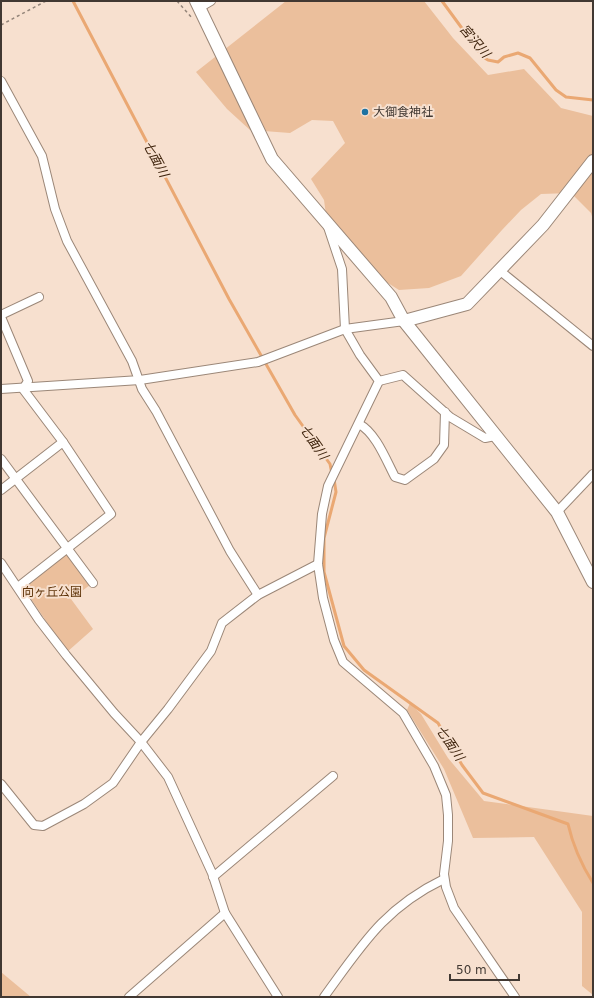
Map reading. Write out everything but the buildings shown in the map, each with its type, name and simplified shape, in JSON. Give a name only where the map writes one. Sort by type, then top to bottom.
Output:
[{"type":"street","points":[[211,1],[197,5],[272,159],[391,297],[404,321],[557,512],[593,582]]},
{"type":"street","points":[[1,81],[42,156],[55,209],[67,241],[132,361],[142,389],[156,411],[230,551],[258,595]]},
{"type":"street","points":[[1,388],[23,389],[85,383],[140,380],[258,362],[345,329],[404,321],[467,304],[542,225],[593,161]]},
{"type":"street","points":[[326,222],[342,269],[345,329],[360,355],[379,380]]},
{"type":"street","points":[[500,270],[593,346]]},
{"type":"street","points":[[23,389],[28,381],[1,316],[39,297]]},
{"type":"street","points":[[379,380],[403,375],[445,412],[485,438],[495,436]]},
{"type":"street","points":[[379,380],[330,482],[322,514],[318,564],[323,598],[334,640],[343,662],[403,713],[434,766],[446,795],[448,841],[444,879],[454,908],[515,997]]},
{"type":"street","points":[[18,587],[111,514],[63,442],[23,389]]},
{"type":"street","points":[[358,424],[364,427],[377,443],[395,477],[405,480],[434,460],[444,445],[445,412]]},
{"type":"street","points":[[1,490],[63,442]]},
{"type":"street","points":[[1,459],[93,583]]},
{"type":"street","points":[[557,512],[593,474]]},
{"type":"street","points":[[1,563],[66,655],[114,713],[141,742],[168,776],[213,876],[225,913],[278,997]]},
{"type":"street","points":[[1,784],[34,825],[44,826],[84,804],[113,783],[141,742],[168,709],[211,651],[222,623],[258,595],[318,564]]},
{"type":"street","points":[[213,876],[333,776]]},
{"type":"street","points":[[324,997],[368,937],[386,917],[406,901],[444,879]]},
{"type":"street","points":[[129,997],[225,913]]},
{"type":"path","points":[[1,25],[46,1]]},
{"type":"green space","points":[[286,1],[424,1],[453,38],[488,75],[524,69],[561,108],[593,116],[593,220],[591,213],[571,193],[541,194],[521,210],[461,276],[429,288],[399,290],[361,266],[327,222],[324,200],[311,179],[345,143],[333,121],[312,120],[290,133],[250,130],[227,109],[196,72]]},
{"type":"green space","name":"向ヶ丘公園","points":[[67,554],[90,585],[71,599],[93,629],[67,652],[23,587]]},
{"type":"green space","points":[[410,703],[421,714],[448,758],[484,801],[593,816],[593,995],[582,986],[582,912],[534,837],[473,838],[444,769],[407,710]]},
{"type":"green space","points":[[1,972],[31,997],[1,997]]},
{"type":"waterway","name":"七面川","points":[[73,1],[229,299],[295,415],[330,464],[332,474]]},
{"type":"waterway","name":"宮沢川","points":[[442,1],[483,57],[488,60],[498,62],[504,57],[518,53],[530,58],[556,90],[566,97],[593,100]]},
{"type":"waterway","name":"七面川","points":[[334,479],[336,492],[324,538],[324,572],[344,646],[364,670],[438,723],[462,765],[483,793],[568,824],[578,855],[593,883]]},
{"type":"place","name":"大御食神社","points":[[365,112]]}]
